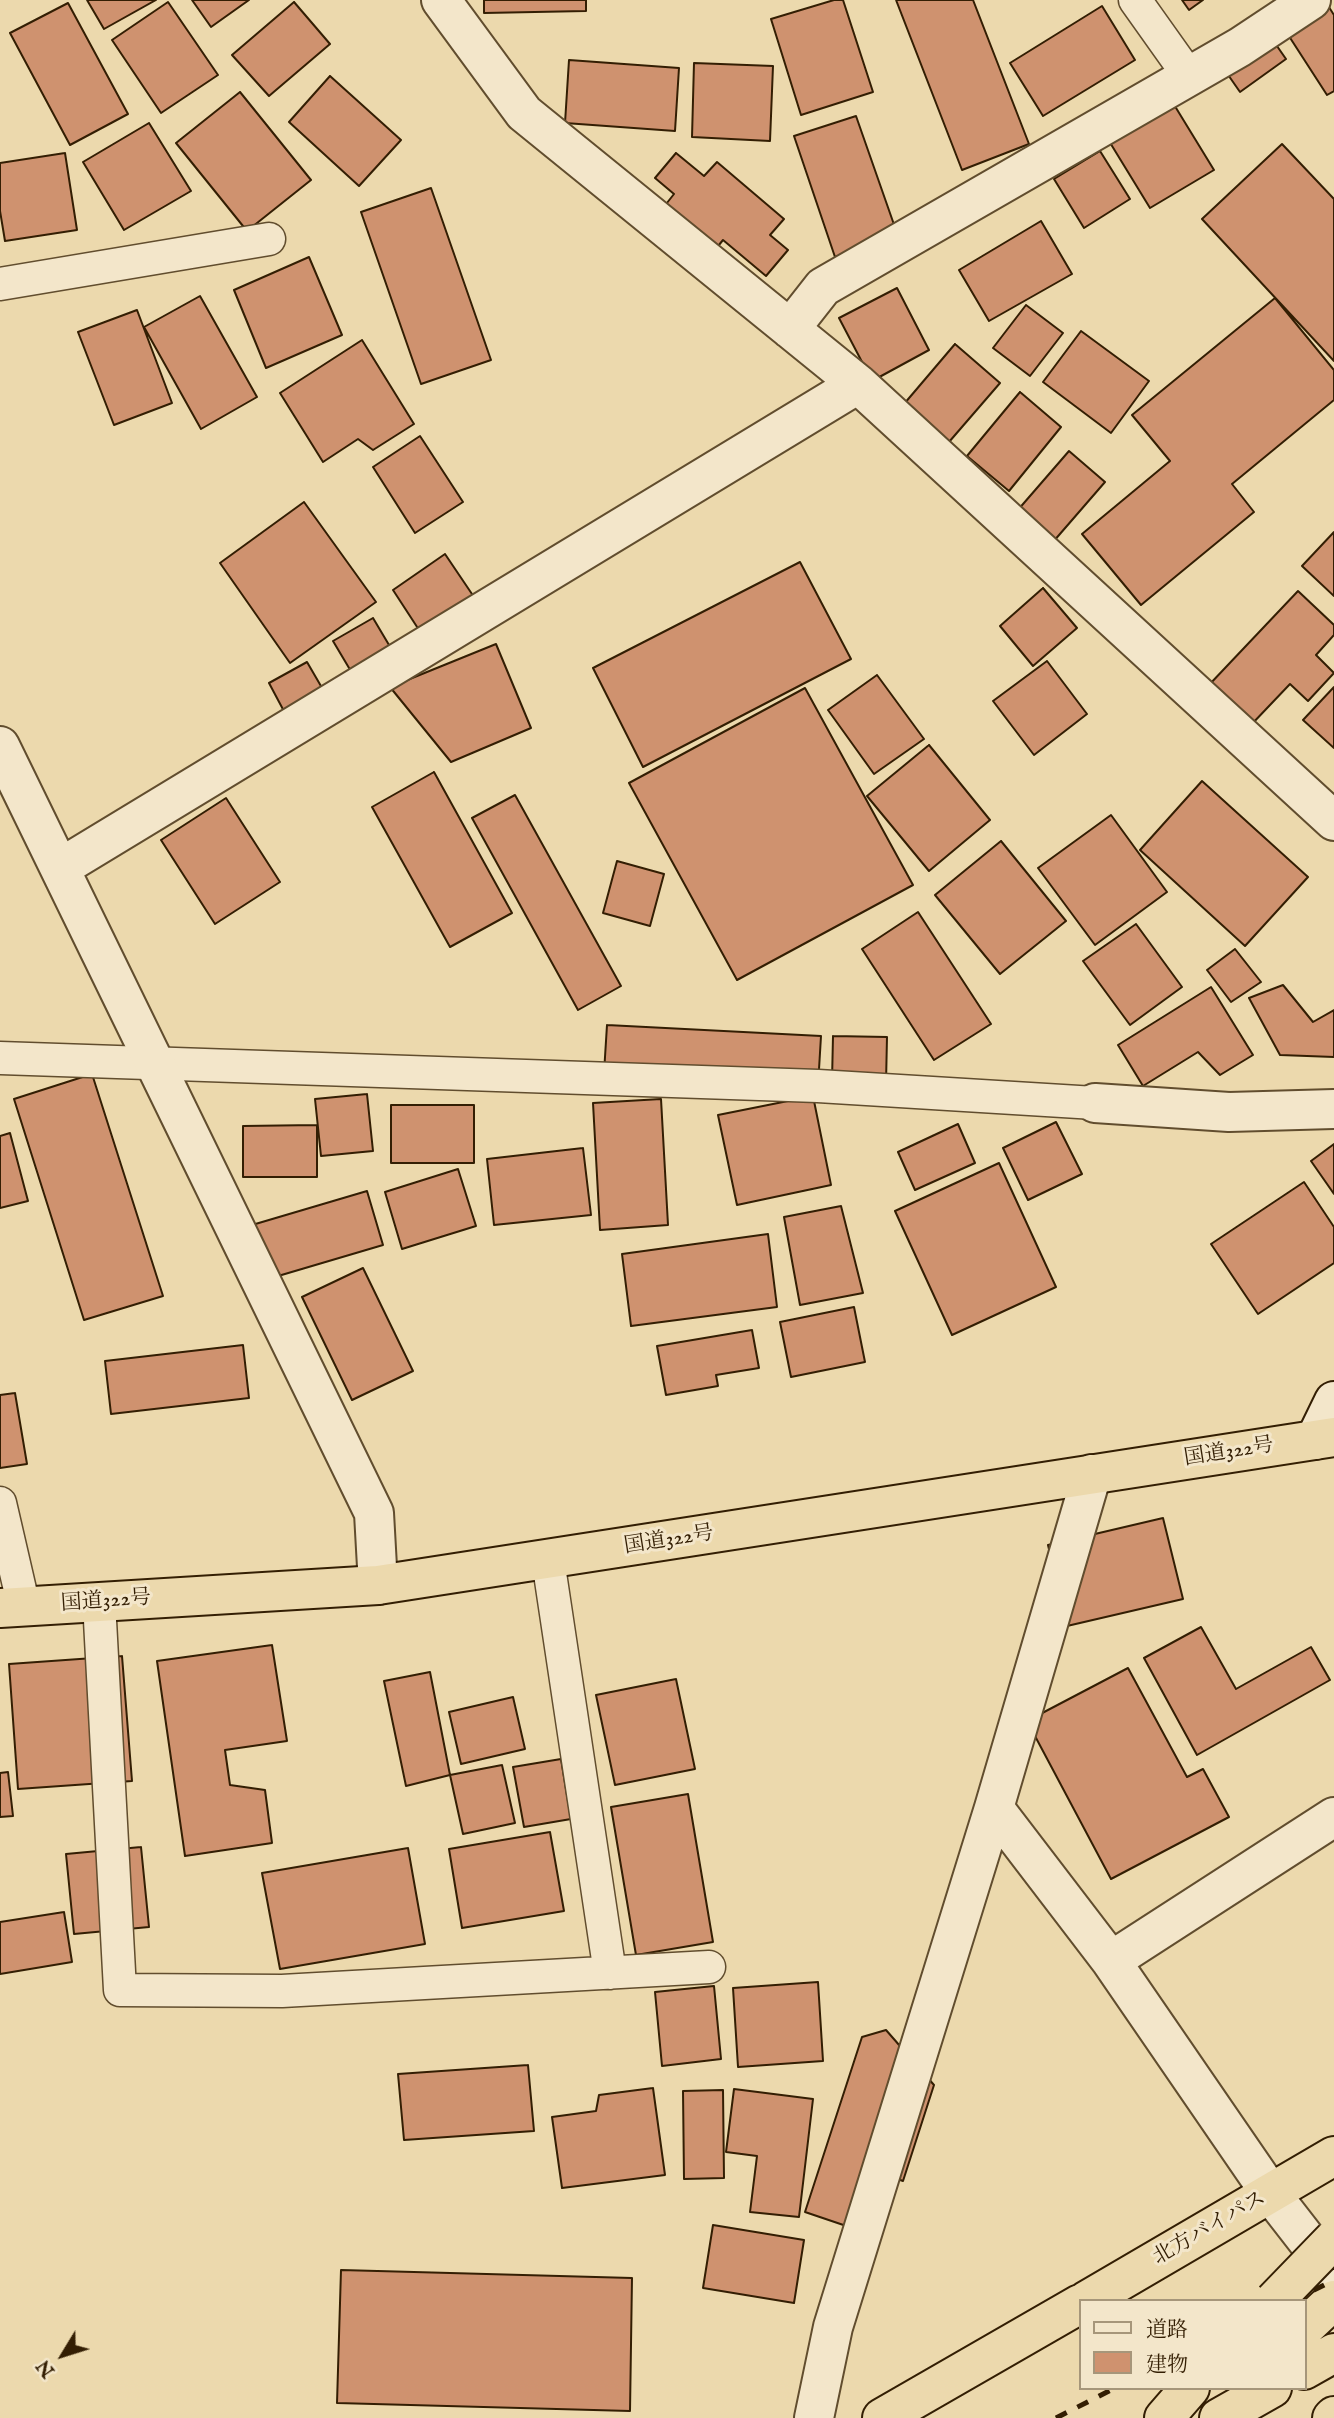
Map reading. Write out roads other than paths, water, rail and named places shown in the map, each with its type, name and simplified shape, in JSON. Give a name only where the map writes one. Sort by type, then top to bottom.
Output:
[{"type":"highway","name":"国道322号","points":[[12,1607],[378,1585],[1325,1439]]},
{"type":"highway","name":"北方バイパス","points":[[1089,2299],[1334,2156]]},
{"type":"highway","points":[[1276,2299],[1334,2239]]},
{"type":"highway","points":[[1306,2326],[1334,2300]]},
{"type":"highway","points":[[882,2418],[1078,2305]]},
{"type":"highway","points":[[1306,2369],[1334,2353]]},
{"type":"highway","points":[[1164,2418],[1188,2390]]},
{"type":"highway","points":[[1217,2418],[1243,2390]]},
{"type":"highway","points":[[1217,2418],[1268,2390]]},
{"type":"street","points":[[441,0],[524,113],[858,383],[1334,821]]},
{"type":"street","points":[[790,328],[822,287],[1240,47],[1311,0]]},
{"type":"street","points":[[60,868],[858,383]]},
{"type":"street","points":[[0,746],[157,1063],[374,1513],[378,1585]]},
{"type":"street","points":[[1095,1102],[1228,1112],[1334,1110]]},
{"type":"street","points":[[1325,1439],[1334,1401]]},
{"type":"street","points":[[814,2418],[833,2327],[994,1808],[1092,1474]]},
{"type":"street","points":[[994,1808],[1111,1961],[1271,2194],[1334,2275]]},
{"type":"street","points":[[1111,1961],[1334,1817]]},
{"type":"lane","points":[[1135,0],[1189,76]]},
{"type":"lane","points":[[0,284],[269,239]]},
{"type":"lane","points":[[0,1058],[818,1086],[1095,1102]]},
{"type":"lane","points":[[0,1503],[12,1607]]},
{"type":"lane","points":[[548,1560],[610,1973]]},
{"type":"lane","points":[[99,1602],[120,1990],[282,1991],[709,1967]]},
{"type":"railway","points":[[1296,2299],[1334,2280]]},
{"type":"railway","points":[[1056,2418],[1111,2390]]}]
